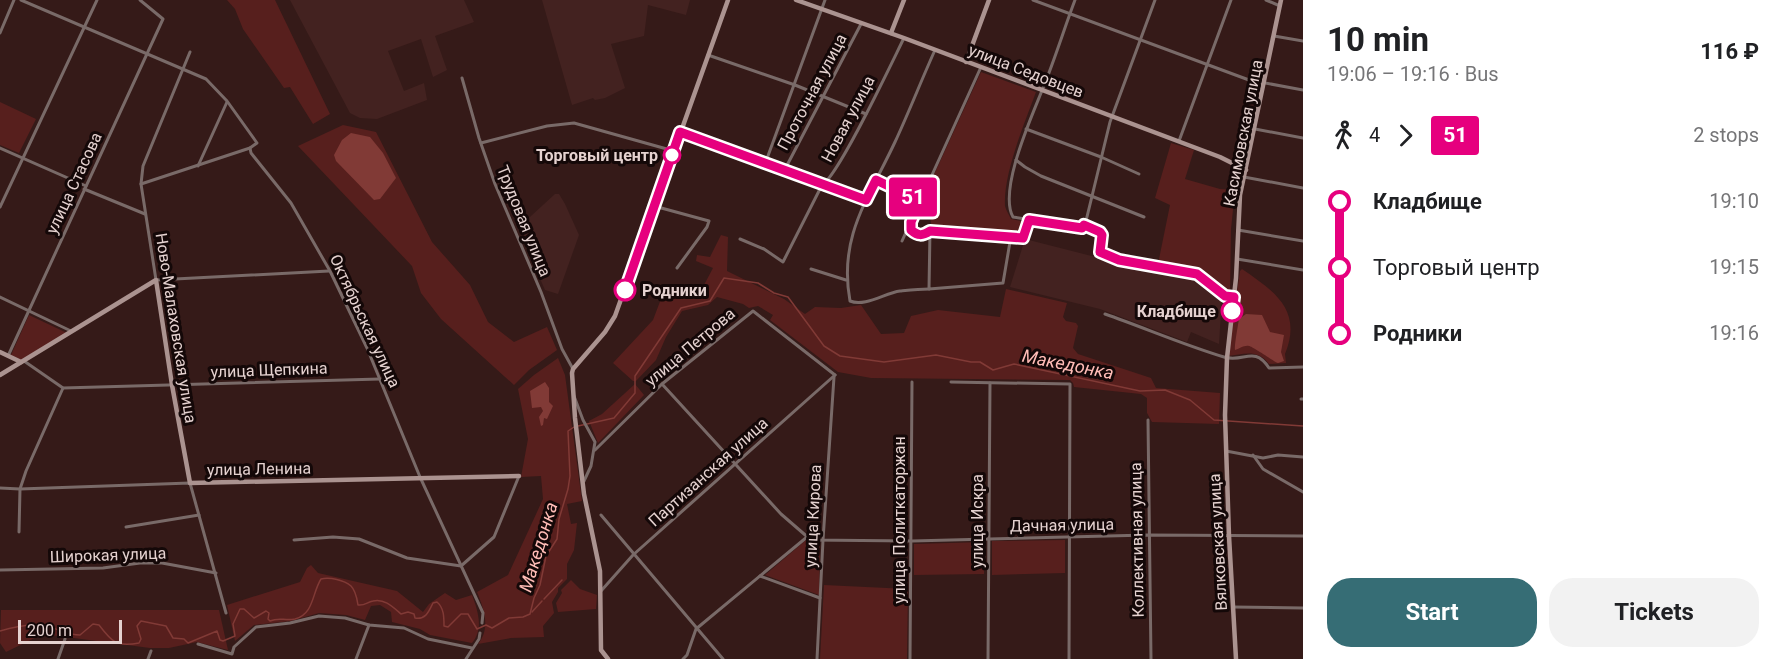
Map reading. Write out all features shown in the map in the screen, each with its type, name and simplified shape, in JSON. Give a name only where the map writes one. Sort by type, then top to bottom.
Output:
[{"type":"main road","points":[[608,659],[602,650],[600,636],[600,571],[583,482],[572,394],[573,369],[604,333],[615,316],[728,0]]},
{"type":"main road","name":"улица Седовцев","points":[[796,0],[891,33],[1179,141],[1246,170]]},
{"type":"main road","points":[[891,33],[904,0]]},
{"type":"main road","points":[[966,62],[989,0]]},
{"type":"main road","name":"Касимовская улица","points":[[1225,416],[1227,358],[1237,259],[1239,203],[1280,3]]},
{"type":"main road","points":[[0,375],[156,280]]},
{"type":"main road","name":"Ново-Малаховская улица","points":[[156,280],[190,483]]},
{"type":"main road","points":[[0,352],[22,362]]},
{"type":"main road","name":"Вялковская улица","points":[[1225,416],[1228,536],[1236,659]]},
{"type":"main road","name":"улица Ленина","points":[[190,483],[519,476]]},
{"type":"street","points":[[0,33],[14,0]]},
{"type":"street","name":"Октябрьская улица","points":[[21,0],[206,79],[227,101],[257,143],[250,148],[251,153],[291,203],[330,272],[380,379],[420,477],[483,613],[482,623]]},
{"type":"street","points":[[0,207],[97,0]]},
{"type":"street","name":"улица Стасова","points":[[8,356],[163,19],[140,0]]},
{"type":"street","points":[[765,164],[825,0]]},
{"type":"street","points":[[1033,0],[1249,80],[1303,90]]},
{"type":"street","points":[[1075,0],[1016,160],[1009,208],[1013,217],[1082,228],[1113,117],[1155,0]]},
{"type":"street","points":[[1179,141],[1231,0]]},
{"type":"street","points":[[1266,0],[1280,3]]},
{"type":"street","name":"Проточная улица","points":[[784,171],[821,96],[861,24]]},
{"type":"street","points":[[1274,36],[1303,41]]},
{"type":"street","name":"Новая улица","points":[[740,239],[764,249],[783,262],[822,185],[826,183],[836,168],[866,114],[904,38]]},
{"type":"street","points":[[935,50],[853,227],[846,280],[850,301],[854,303],[898,291],[1003,284],[1011,236]]},
{"type":"street","name":"Ново-Малаховская улица","points":[[156,280],[144,214],[141,184],[143,166],[190,52]]},
{"type":"street","points":[[708,55],[795,85],[866,114]]},
{"type":"street","points":[[902,242],[981,67]]},
{"type":"street","name":"Трудовая улица","points":[[462,78],[495,184],[541,292],[562,349],[573,369]]},
{"type":"street","points":[[198,166],[227,101]]},
{"type":"street","points":[[481,143],[547,126],[574,123],[674,151]]},
{"type":"street","points":[[1026,129],[1139,174]]},
{"type":"street","points":[[1255,129],[1303,138]]},
{"type":"street","points":[[680,132],[866,200]]},
{"type":"street","points":[[0,148],[144,214]]},
{"type":"street","points":[[141,184],[250,148]]},
{"type":"street","points":[[1016,160],[1041,176],[1144,217]]},
{"type":"street","points":[[1244,177],[1303,188]]},
{"type":"street","points":[[876,180],[920,201]]},
{"type":"street","points":[[654,206],[709,221],[677,268]]},
{"type":"street","points":[[911,222],[911,230],[916,235],[923,236],[930,231],[1023,238],[1029,220]]},
{"type":"street","points":[[1084,225],[1102,235],[1100,252],[1119,260],[1197,274],[1225,296],[1234,297]]},
{"type":"street","points":[[1238,230],[1303,241]]},
{"type":"street","points":[[929,289],[930,231]]},
{"type":"street","points":[[1237,259],[1303,270]]},
{"type":"street","points":[[811,268],[846,280]]},
{"type":"street","points":[[156,280],[330,272]]},
{"type":"street","points":[[0,297],[73,332]]},
{"type":"street","name":"улица Петрова","points":[[595,450],[662,384],[753,311],[835,375]]},
{"type":"street","points":[[1106,314],[1227,358],[1255,355],[1262,358],[1269,368],[1303,367]]},
{"type":"street","points":[[19,532],[20,489],[63,388],[22,362]]},
{"type":"street","name":"Партизанская улица","points":[[601,591],[633,555],[835,375]]},
{"type":"street","name":"улица Кирова","points":[[817,659],[835,375]]},
{"type":"street","name":"улица Щепкина","points":[[63,388],[380,379]]},
{"type":"street","name":"улица Политкаторжан","points":[[910,659],[912,382]]},
{"type":"street","points":[[951,382],[1070,384],[1070,659]]},
{"type":"street","name":"улица Искра","points":[[988,659],[990,383]]},
{"type":"street","points":[[662,384],[781,514],[807,537],[696,629],[687,655],[683,659]]},
{"type":"street","points":[[572,394],[576,398],[583,420],[595,442],[591,466],[583,482]]},
{"type":"street","name":"Коллективная улица","points":[[1148,420],[1151,659]]},
{"type":"street","points":[[1226,451],[1263,458],[1278,455],[1303,457]]},
{"type":"street","points":[[1253,455],[1263,469],[1303,492]]},
{"type":"street","points":[[294,540],[333,537],[359,539],[407,558],[461,566],[494,537],[519,476]]},
{"type":"street","name":"Ново-Малаховская улица","points":[[190,483],[226,613]]},
{"type":"street","name":"улица Ленина","points":[[0,488],[190,483]]},
{"type":"street","points":[[126,528],[199,515]]},
{"type":"street","points":[[601,515],[723,659]]},
{"type":"street","name":"Дачная улица","points":[[807,537],[811,540],[912,541],[1148,535],[1303,536]]},
{"type":"street","name":"Широкая улица","points":[[0,570],[103,568],[140,563],[162,563],[216,573]]},
{"type":"street","points":[[760,576],[821,598]]},
{"type":"street","points":[[1233,607],[1303,608]]},
{"type":"street","points":[[230,659],[234,647],[256,627],[290,623],[319,616],[345,618],[369,625],[404,628],[428,639],[472,648]]},
{"type":"street","points":[[356,659],[369,625]]},
{"type":"street","points":[[466,659],[479,639],[480,633]]},
{"type":"street","points":[[58,659],[65,639]]},
{"type":"street","points":[[198,644],[232,654]]},
{"type":"street","points":[[148,659],[151,651]]},
{"type":"shaded area","points":[[227,0],[275,0],[330,114],[313,124],[290,87],[284,88],[243,29],[235,9]]},
{"type":"shaded area","points":[[290,0],[464,0],[474,22],[435,36],[447,70],[433,77],[421,39],[388,51],[404,91],[424,83],[427,100],[377,119],[360,118],[350,113]]},
{"type":"shaded area","points":[[542,0],[690,0],[686,15],[648,5],[644,36],[611,44],[625,88],[605,98],[595,100],[593,98],[572,105]]},
{"type":"shaded area","points":[[981,72],[1036,92],[1016,148],[1005,193],[1005,206],[1011,219],[1026,222],[1022,235],[932,229],[928,206],[921,203]]},
{"type":"shaded area","points":[[0,102],[36,119],[19,153],[0,145]]},
{"type":"shaded area","points":[[343,125],[376,132],[432,242],[470,285],[488,322],[514,342],[547,327],[557,350],[529,370],[514,385],[441,319],[421,293],[412,266],[298,146]]},
{"type":"shaded area","points":[[351,133],[370,137],[383,153],[396,178],[380,199],[374,200],[336,161],[334,155],[342,140]]},
{"type":"shaded area","points":[[1171,143],[1194,150],[1185,179],[1220,189],[1235,190],[1231,229],[1230,293],[1224,293],[1198,273],[1158,264],[1170,205],[1155,198]]},
{"type":"shaded area","points":[[555,194],[559,194],[565,204],[579,235],[558,294],[545,290],[518,228]]},
{"type":"shaded area","points":[[721,235],[728,237],[727,271],[784,299],[805,314],[815,307],[841,308],[861,305],[881,334],[904,333],[911,316],[938,310],[1000,317],[1006,289],[1067,303],[1063,317],[1066,321],[1076,323],[1078,326],[1073,348],[1078,354],[1151,378],[1156,388],[1220,393],[1219,424],[1152,422],[1147,413],[1147,398],[1141,394],[1074,387],[1070,380],[871,378],[838,372],[770,320],[773,315],[758,306],[749,308],[743,304],[717,297],[708,305],[682,311],[666,337],[656,360],[636,381],[633,381],[613,363],[653,320],[664,291],[704,285],[713,268],[696,261],[697,255],[710,257]]},
{"type":"shaded area","points":[[1025,239],[1119,263],[1198,278],[1222,296],[1219,344],[1191,332],[1187,342],[1100,309],[1010,287]]},
{"type":"shaded area","points":[[1242,269],[1265,285],[1282,303],[1288,314],[1290,339],[1285,354],[1286,363],[1269,364],[1255,354],[1228,356]]},
{"type":"shaded area","points":[[1246,314],[1262,315],[1270,332],[1284,335],[1281,352],[1284,361],[1278,363],[1249,346],[1235,350],[1239,319]]},
{"type":"shaded area","points":[[29,315],[67,333],[21,360],[11,355]]},
{"type":"shaded area","points":[[558,358],[565,375],[582,501],[567,504],[571,524],[577,523],[574,550],[567,564],[567,579],[558,588],[552,602],[554,613],[543,626],[544,637],[511,638],[478,644],[484,632],[485,618],[477,592],[508,575],[543,499],[541,476],[521,477],[528,439],[518,389]]},
{"type":"shaded area","points":[[545,382],[549,388],[549,402],[553,406],[541,426],[539,417],[543,411],[541,407],[532,408],[530,391]]},
{"type":"shaded area","points":[[635,384],[644,395],[598,443],[589,421],[602,414]]},
{"type":"shaded area","points":[[806,540],[820,545],[819,595],[765,575]]},
{"type":"shaded area","points":[[1065,540],[1065,573],[992,575],[992,541]]},
{"type":"shaded area","points":[[984,542],[984,574],[914,575],[914,544]]},
{"type":"shaded area","points":[[311,565],[318,573],[397,591],[423,612],[429,604],[445,593],[456,600],[472,595],[479,620],[476,638],[472,643],[430,635],[420,629],[392,622],[391,612],[380,605],[371,606],[365,620],[346,615],[319,613],[291,621],[254,625],[235,641],[227,605],[300,582]]},
{"type":"shaded area","points":[[571,580],[580,589],[597,595],[596,609],[558,612],[556,603],[562,593],[561,590]]},
{"type":"shaded area","points":[[824,585],[908,589],[907,659],[820,659]]},
{"type":"shaded area","points":[[1,610],[219,610],[228,650],[197,642],[169,648],[150,648],[43,634],[6,652],[0,643]]},
{"type":"waterway","name":"Македонка","points":[[578,426],[614,418],[635,393],[635,376],[681,308],[710,301],[724,278],[758,283],[774,293],[788,297],[824,346],[840,356],[884,362],[936,355],[980,362],[993,370],[1014,364],[1140,391],[1165,390],[1190,400],[1214,420],[1303,426]]},
{"type":"waterway","name":"Македонка","points":[[0,631],[38,625],[80,635],[93,624],[99,625],[115,642],[131,644],[139,643],[141,639],[137,626],[141,621],[166,626],[173,638],[184,639],[188,643],[217,631],[220,640],[223,641],[235,636],[233,624],[240,609],[244,609],[254,618],[266,611],[269,613],[270,621],[295,619],[306,613],[321,579],[325,578],[341,581],[351,586],[358,605],[377,600],[388,604],[401,614],[408,612],[414,614],[415,618],[424,616],[433,603],[437,602],[444,616],[444,626],[448,627],[461,614],[468,614],[477,629],[486,625],[492,628],[509,618],[523,617],[530,614],[540,585],[546,556],[557,539],[559,519],[570,476],[568,431],[574,427]]},
{"type":"waterway","points":[[544,599],[562,580]]},
{"type":"waterway","points":[[532,612],[542,601]]},
{"type":"bus line","name":"51","points":[[625,290],[680,132],[866,200],[876,180],[920,201],[911,222],[911,230],[916,235],[923,236],[930,231],[1023,238],[1029,220],[1082,228],[1084,225],[1102,235],[1100,252],[1119,260],[1197,274],[1225,296],[1234,297],[1232,311]]},
{"type":"place","name":"Торговый центр","points":[[672,155]]},
{"type":"place","name":"Родники","points":[[625,290]]},
{"type":"place","name":"Кладбище","points":[[1232,311]]}]
